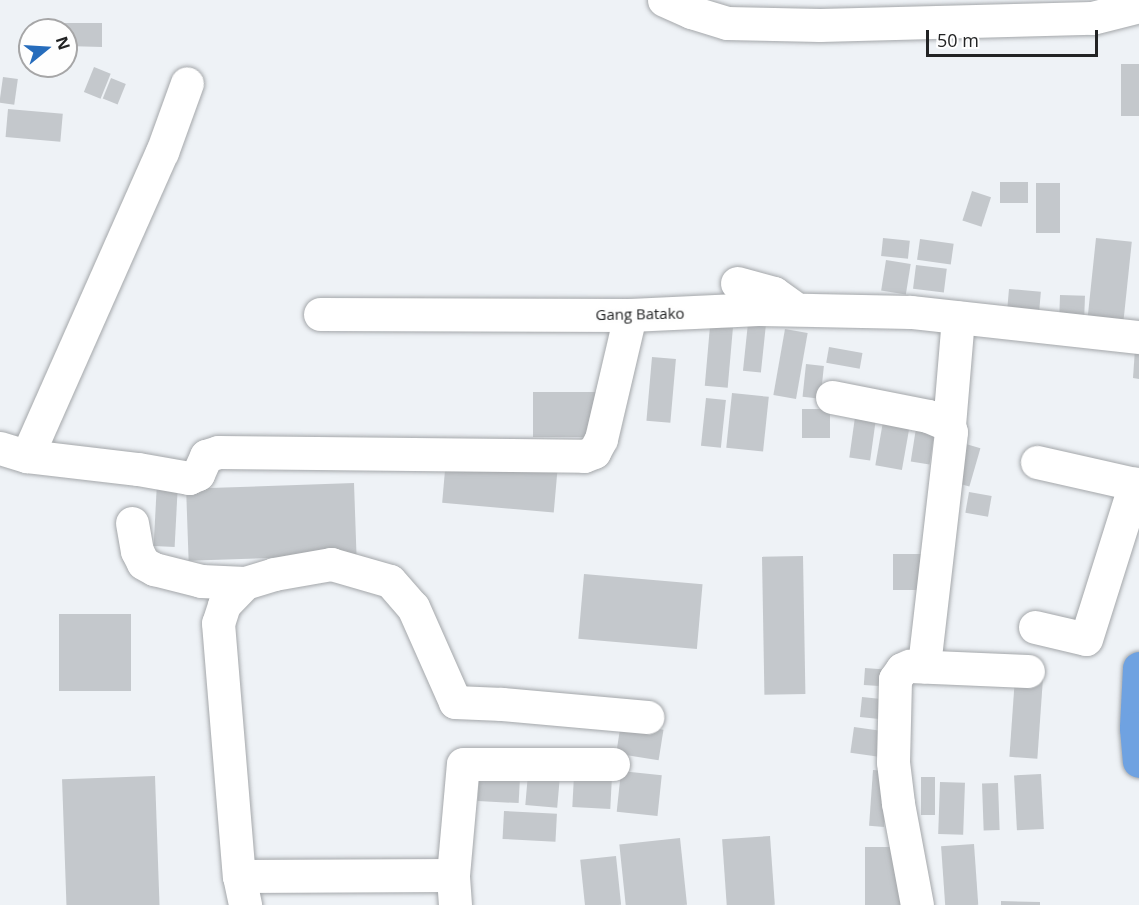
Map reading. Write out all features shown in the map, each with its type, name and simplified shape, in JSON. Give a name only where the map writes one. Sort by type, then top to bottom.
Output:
[{"type":"highway","points":[[1139,668],[1136,728],[1139,761]]},
{"type":"street","points":[[664,0],[691,12],[727,23],[882,26],[1096,6]]},
{"type":"street","points":[[714,0],[726,3],[1139,6]]},
{"type":"street","points":[[188,83],[162,152],[14,452],[194,478],[206,456],[218,452],[584,456],[594,452],[601,439],[630,315]]},
{"type":"street","points":[[736,283],[774,293],[799,311]]},
{"type":"street","name":"Gang Batako","points":[[320,314],[630,315],[758,309],[911,312],[1139,337]]},
{"type":"street","points":[[924,666],[951,432],[949,425],[958,317]]},
{"type":"street","points":[[832,397],[928,416],[949,425]]},
{"type":"street","points":[[1035,627],[1086,639],[1137,484],[1037,462]]},
{"type":"street","points":[[132,523],[137,551],[143,563],[154,569],[201,581],[245,583],[274,574],[331,564],[390,581],[413,607],[455,702],[647,717]]},
{"type":"street","points":[[245,583],[224,605],[218,623],[242,890],[454,890],[463,764],[613,764]]},
{"type":"street","points":[[917,905],[898,803],[893,762],[895,679],[902,669],[924,666],[1028,671]]},
{"type":"building","points":[[78,23],[102,23],[102,47],[78,46]]},
{"type":"building","points":[[1121,64],[1139,64],[1139,116],[1121,116]]},
{"type":"building","points":[[94,67],[111,74],[101,99],[84,92]]},
{"type":"building","points":[[3,77],[18,79],[14,105],[0,103]]},
{"type":"building","points":[[111,78],[126,84],[118,104],[103,98]]},
{"type":"building","points":[[8,109],[63,114],[60,142],[6,137]]},
{"type":"building","points":[[1000,182],[1028,182],[1028,203],[1000,203]]},
{"type":"building","points":[[1036,183],[1060,183],[1060,233],[1036,233]]},
{"type":"building","points":[[972,191],[991,197],[981,227],[962,220]]},
{"type":"building","points":[[883,238],[910,241],[908,259],[881,256]]},
{"type":"building","points":[[1096,238],[1132,242],[1123,329],[1087,326]]},
{"type":"building","points":[[920,239],[954,244],[951,265],[917,260]]},
{"type":"building","points":[[886,260],[911,264],[906,295],[881,291]]},
{"type":"building","points":[[916,265],[947,269],[944,293],[913,289]]},
{"type":"building","points":[[1009,289],[1041,292],[1039,315],[1007,312]]},
{"type":"building","points":[[1060,295],[1085,296],[1084,320],[1059,319]]},
{"type":"building","points":[[748,323],[766,325],[761,373],[743,371]]},
{"type":"building","points":[[710,326],[733,328],[728,388],[705,386]]},
{"type":"building","points":[[785,329],[808,333],[796,399],[773,395]]},
{"type":"building","points":[[829,347],[862,353],[860,369],[826,363]]},
{"type":"building","points":[[1135,349],[1139,349],[1139,379],[1133,378]]},
{"type":"building","points":[[652,357],[676,359],[670,423],[646,421]]},
{"type":"building","points":[[806,364],[824,366],[820,399],[803,397]]},
{"type":"building","points":[[533,392],[597,392],[597,437],[533,437]]},
{"type":"building","points":[[732,393],[769,397],[763,452],[726,448]]},
{"type":"building","points":[[706,398],[726,400],[721,448],[701,446]]},
{"type":"building","points":[[802,409],[830,409],[830,438],[802,438]]},
{"type":"building","points":[[856,410],[877,413],[870,460],[849,458]]},
{"type":"building","points":[[884,416],[911,421],[902,470],[875,465]]},
{"type":"building","points":[[917,422],[936,425],[930,464],[911,462]]},
{"type":"building","points":[[966,444],[980,448],[969,487],[955,482]]},
{"type":"building","points":[[446,459],[558,469],[554,513],[442,503]]},
{"type":"building","points":[[157,482],[178,483],[175,547],[154,546]]},
{"type":"building","points":[[354,483],[357,555],[189,561],[186,489]]},
{"type":"building","points":[[969,492],[992,496],[988,517],[965,513]]},
{"type":"building","points":[[893,554],[923,554],[923,590],[893,590]]},
{"type":"building","points":[[803,556],[805,694],[764,695],[762,557]]},
{"type":"building","points":[[584,574],[703,584],[697,649],[578,639]]},
{"type":"building","points":[[59,614],[131,614],[131,691],[59,691]]},
{"type":"building","points":[[865,668],[892,670],[891,687],[864,685]]},
{"type":"building","points":[[1015,677],[1043,679],[1037,759],[1009,757]]},
{"type":"building","points":[[862,697],[891,700],[889,720],[860,717]]},
{"type":"building","points":[[621,723],[663,730],[659,760],[616,754]]},
{"type":"building","points":[[854,727],[888,732],[884,757],[850,753]]},
{"type":"building","points":[[873,770],[888,771],[884,827],[869,826]]},
{"type":"building","points":[[621,771],[662,775],[657,816],[617,812]]},
{"type":"building","points":[[528,774],[560,777],[557,808],[525,805]]},
{"type":"building","points":[[1041,774],[1044,829],[1017,830],[1014,775]]},
{"type":"building","points":[[574,775],[612,777],[610,809],[572,807]]},
{"type":"building","points":[[155,776],[160,905],[66,905],[62,779]]},
{"type":"building","points":[[479,776],[520,778],[519,803],[478,801]]},
{"type":"building","points":[[921,777],[935,777],[935,815],[921,815]]},
{"type":"building","points":[[940,782],[965,783],[963,835],[938,834]]},
{"type":"building","points":[[998,783],[1000,830],[984,831],[982,784]]},
{"type":"building","points":[[504,811],[557,814],[555,842],[503,839]]},
{"type":"building","points":[[770,836],[775,905],[727,905],[722,839]]},
{"type":"building","points":[[680,838],[687,905],[626,905],[619,844]]},
{"type":"building","points":[[974,844],[978,905],[945,905],[941,846]]},
{"type":"building","points":[[865,847],[903,847],[903,905],[865,905]]},
{"type":"building","points":[[616,856],[621,905],[585,905],[580,860]]},
{"type":"building","points":[[1001,901],[1040,902],[1040,905],[1001,905]]}]
